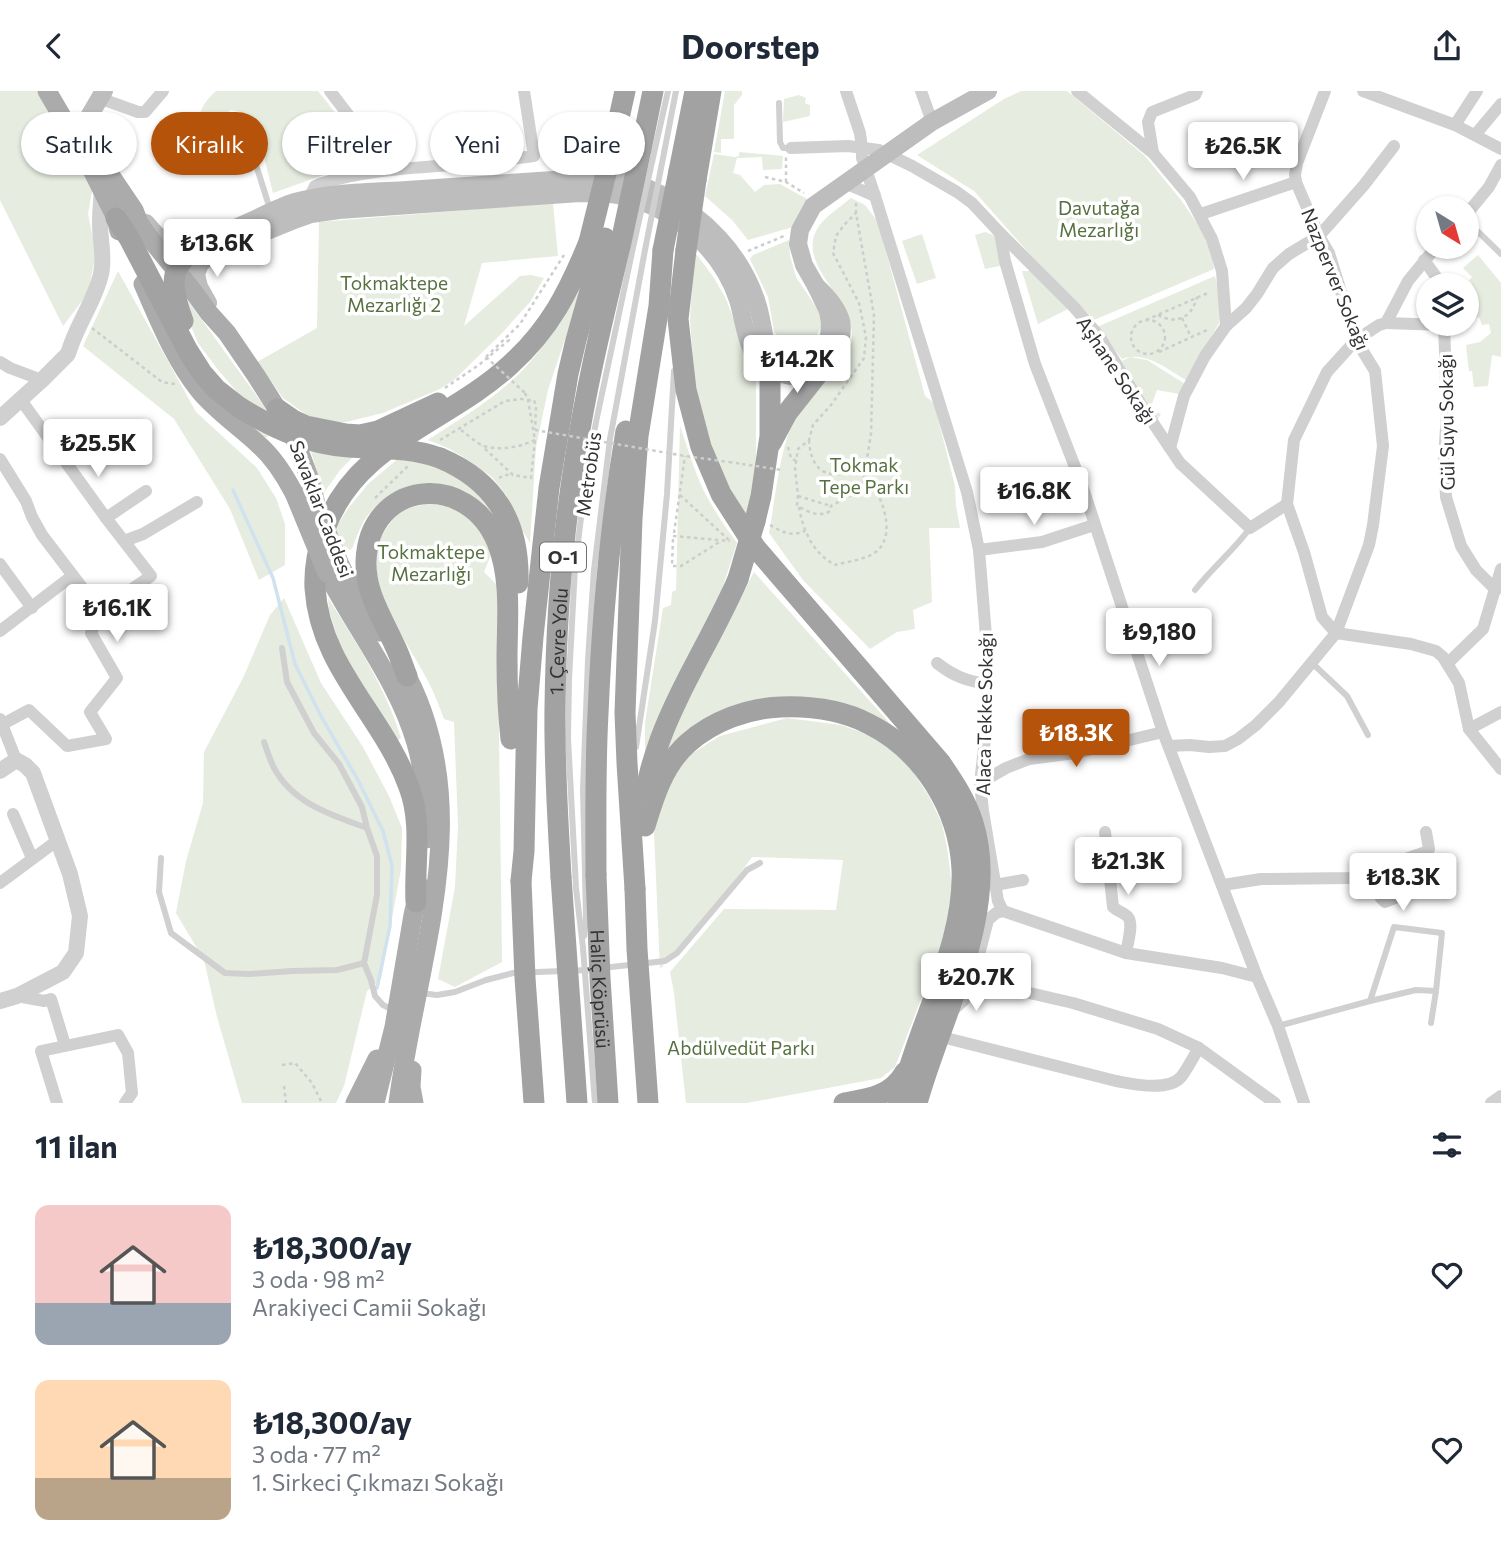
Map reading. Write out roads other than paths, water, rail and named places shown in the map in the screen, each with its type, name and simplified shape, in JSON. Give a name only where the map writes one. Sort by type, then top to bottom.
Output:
[{"type":"highway","points":[[625,91],[628,112]]},
{"type":"highway","points":[[638,112],[641,91]]},
{"type":"highway","name":"O-1","points":[[645,115],[653,91]]},
{"type":"highway","name":"O-1","points":[[654,250],[688,176],[695,91]]},
{"type":"highway","points":[[711,91],[688,176],[686,250],[678,319],[683,371],[701,447],[721,494],[755,547],[940,762],[955,784],[973,823],[978,845],[980,865],[976,911],[963,964],[917,1103]]},
{"type":"highway","points":[[521,881],[527,709],[549,488],[568,374],[582,313],[597,268],[612,241],[627,175]]},
{"type":"highway","name":"O-1","points":[[612,241],[627,175]]},
{"type":"highway","points":[[125,214],[128,238],[188,351],[216,389],[240,407],[289,435],[350,447],[403,449],[440,458],[459,466],[486,488],[505,516],[514,537],[518,571],[511,739],[512,797],[521,881],[534,1103]]},
{"type":"highway","points":[[240,407],[208,370],[192,342],[176,302],[174,281],[180,263],[190,253],[203,244],[241,231]]},
{"type":"highway","points":[[416,902],[417,818],[414,801],[402,769],[343,675],[321,628],[315,569],[321,540],[336,502],[361,471],[406,436],[489,383],[525,351],[537,339],[573,282],[612,241]]},
{"type":"highway","name":"1. Çevre Yolu","points":[[561,877],[556,795],[555,707],[562,564],[574,462],[612,241]]},
{"type":"highway","points":[[648,1103],[625,713],[632,519],[638,436],[659,306],[654,250]]},
{"type":"highway","name":"Haliç Köprüsü","points":[[608,1103],[596,875],[598,716],[609,553],[623,447],[652,280],[654,250]]},
{"type":"highway","points":[[282,417],[346,435],[369,434],[441,401],[470,384],[545,327]]},
{"type":"highway","points":[[770,370],[770,412],[776,448]]},
{"type":"highway","points":[[635,889],[644,848],[646,790],[662,736],[673,707],[738,579],[760,521],[776,448],[787,413],[821,370]]},
{"type":"highway","points":[[407,676],[370,590],[366,561],[368,544],[380,517],[393,505],[417,494],[441,493],[476,510],[490,528],[502,555],[507,595],[507,690],[511,739]]},
{"type":"highway","points":[[645,826],[654,794],[676,756],[688,743],[722,721],[767,707],[797,706],[850,716],[893,739],[928,773],[945,800],[954,822],[959,842],[962,896],[950,952],[898,1103]]},
{"type":"highway","name":"Haliç Köprüsü","points":[[561,877],[577,1103]]},
{"type":"highway","points":[[844,1103],[884,1094],[902,1077],[909,1065]]},
{"type":"main road","name":"Savaklar Caddesi","points":[[47,91],[102,190],[125,214],[139,223],[227,333],[282,417],[299,446],[334,570],[354,592],[407,676],[421,706],[431,739],[442,808],[438,880],[408,1034],[398,1103]]},
{"type":"main road","name":"Savaklar Caddesi","points":[[56,91],[69,112]]},
{"type":"main road","points":[[765,340],[792,357],[805,356],[822,349],[829,337],[828,311],[800,254],[800,230],[813,206],[932,122],[988,91]]},
{"type":"main road","points":[[92,112],[102,94]]},
{"type":"main road","name":"Savaklar Caddesi","points":[[105,175],[125,214],[120,233],[180,362],[199,390],[276,464],[294,493],[395,690],[416,743],[424,786],[426,839],[423,874],[396,1020],[375,1103]]},
{"type":"main road","points":[[125,214],[166,241],[181,244],[241,231],[353,194],[598,177],[623,179],[639,184],[682,206],[709,227],[736,258],[746,275],[758,307],[770,370]]},
{"type":"main road","points":[[227,333],[203,295],[196,274],[201,264],[241,231],[271,211],[293,202],[339,210],[580,193],[608,194],[639,201],[685,226],[709,248],[730,278],[753,352],[770,370],[796,375],[821,370],[837,350],[842,331],[833,305],[817,286]]},
{"type":"main road","points":[[260,446],[279,440],[282,417]]},
{"type":"main road","points":[[414,1103],[411,1072],[418,992]]},
{"type":"main road","points":[[355,1103],[396,1020]]},
{"type":"street","points":[[102,94],[138,112],[145,112],[163,91]]},
{"type":"street","points":[[330,91],[346,112]]},
{"type":"street","points":[[416,168],[534,156],[524,91]]},
{"type":"street","name":"Alaca Tekke Sokağı","points":[[846,91],[860,132],[862,158],[967,492],[979,550],[987,648],[987,722],[980,783],[995,885],[1003,911]]},
{"type":"street","points":[[920,91],[932,122]]},
{"type":"street","points":[[1076,91],[1153,153],[1201,214],[1222,271],[1226,324]]},
{"type":"street","points":[[1153,153],[1149,122],[1152,112],[1195,95],[1197,91]]},
{"type":"street","points":[[1201,214],[1296,182],[1294,175],[1297,163],[1325,91]]},
{"type":"street","points":[[1363,91],[1455,125],[1501,149]]},
{"type":"street","points":[[1455,125],[1477,91]]},
{"type":"street","points":[[1475,135],[1501,104]]},
{"type":"street","points":[[909,139],[912,166]]},
{"type":"street","name":"Aşhane Sokağı","points":[[789,148],[834,146],[879,150],[912,166],[972,203],[1099,336],[1180,463],[1250,528]]},
{"type":"street","points":[[1170,448],[1184,396],[1226,324],[1246,308],[1273,268],[1289,254],[1320,236],[1394,146]]},
{"type":"street","points":[[1479,200],[1501,165]]},
{"type":"street","points":[[310,206],[315,187],[353,175]]},
{"type":"street","name":"Nazperver Sokağı","points":[[1169,746],[1224,746],[1256,725],[1279,702],[1336,632],[1369,545],[1383,446],[1375,371],[1356,341],[1329,253],[1296,182]]},
{"type":"street","points":[[845,183],[875,196]]},
{"type":"street","points":[[0,418],[68,352],[93,297],[103,260],[100,224],[102,190]]},
{"type":"street","points":[[1000,233],[1005,261],[1035,364],[1082,485],[1163,732],[1278,1026],[1304,1103]]},
{"type":"street","points":[[1386,323],[1408,281],[1424,260],[1433,273]]},
{"type":"street","points":[[1416,324],[1379,325],[1356,341],[1327,372],[1294,440],[1287,504],[1322,617],[1336,632],[1436,651],[1448,663],[1459,683],[1469,729],[1501,769]]},
{"type":"street","name":"Gül Suyu Sokağı","points":[[1444,336],[1446,497],[1461,546],[1476,570],[1496,590]]},
{"type":"street","points":[[0,362],[42,380]]},
{"type":"street","points":[[0,1002],[63,972],[76,953],[80,916],[70,874],[33,773],[16,760],[2,721],[29,710],[67,746],[106,739],[90,712],[117,678],[91,633],[100,611],[151,576],[20,400]]},
{"type":"street","points":[[0,459],[26,501],[42,535],[100,611]]},
{"type":"street","points":[[106,518],[145,491]]},
{"type":"street","points":[[124,541],[143,534],[197,502]]},
{"type":"street","points":[[1250,528],[1287,504]]},
{"type":"street","points":[[979,550],[1042,542],[1094,525]]},
{"type":"street","points":[[0,564],[32,608]]},
{"type":"street","points":[[1448,663],[1483,629],[1501,569]]},
{"type":"street","points":[[0,631],[72,576]]},
{"type":"street","points":[[937,663],[961,679],[987,684]]},
{"type":"street","points":[[1469,729],[1501,712]]},
{"type":"street","points":[[980,783],[1029,759],[1075,753],[1163,732]]},
{"type":"street","points":[[0,771],[16,760]]},
{"type":"street","points":[[13,814],[32,858]]},
{"type":"street","points":[[1105,832],[1112,907],[1126,915],[1130,924],[1126,953]]},
{"type":"street","points":[[1223,885],[1261,879],[1350,878],[1426,852],[1429,849],[1426,832]]},
{"type":"street","points":[[0,883],[58,840]]},
{"type":"street","points":[[1370,871],[1384,902],[1436,882],[1437,876]]},
{"type":"street","points":[[995,885],[1023,880]]},
{"type":"street","points":[[946,1013],[955,1010],[964,1000],[972,982],[988,920],[1003,911],[1126,953],[1222,968],[1257,977]]},
{"type":"street","points":[[972,982],[1073,1003],[1158,1029],[1199,1048],[1275,1103]]},
{"type":"street","points":[[17,996],[44,1001],[51,999],[65,1045]]},
{"type":"street","points":[[57,1103],[41,1051],[118,1035],[128,1053],[131,1080],[132,1093],[125,1103]]},
{"type":"street","points":[[937,1037],[1145,1086],[1166,1084],[1180,1079],[1199,1048]]},
{"type":"street","points":[[1491,1103],[1501,1096]]},
{"type":"lane","points":[[645,129],[668,91]]},
{"type":"lane","name":"Metrobüs","points":[[583,948],[586,917],[583,789],[594,570],[610,439],[654,250],[664,153],[676,91]]},
{"type":"lane","points":[[779,103],[779,137],[781,145],[789,148]]},
{"type":"lane","points":[[259,175],[271,211]]},
{"type":"lane","points":[[1479,231],[1501,254]]},
{"type":"lane","name":"Metrobüs","points":[[595,1103],[576,888],[568,738],[569,679],[575,567],[596,422],[612,241]]},
{"type":"lane","points":[[629,797],[655,621],[667,494],[678,319]]},
{"type":"lane","points":[[1195,590],[1250,528]]},
{"type":"lane","points":[[282,648],[287,683],[314,733],[339,764],[362,807],[377,856],[377,895],[364,963],[375,996],[396,1020]]},
{"type":"lane","points":[[1311,662],[1348,696],[1368,735]]},
{"type":"lane","points":[[264,742],[274,769],[295,795],[322,812],[367,828]]},
{"type":"lane","points":[[161,858],[159,892],[172,933],[225,973],[337,970],[364,963]]},
{"type":"lane","points":[[418,992],[438,995],[455,992],[513,973],[583,971],[665,961],[677,953],[747,870],[760,863]]},
{"type":"lane","points":[[1370,1001],[1394,927],[1442,933],[1431,1023]]},
{"type":"lane","points":[[1278,1026],[1416,990],[1436,991]]},
{"type":"waterway","points":[[233,490],[273,578],[295,664],[383,831],[392,866],[390,926],[377,988]]},
{"type":"park label","name":"Davutağa Mezarlığı","points":[[1099,218]]},
{"type":"park label","name":"Tokmaktepe Mezarlığı 2","points":[[394,293]]},
{"type":"park label","name":"Tokmak Tepe Parkı","points":[[864,475]]},
{"type":"park label","name":"Tokmaktepe Mezarlığı","points":[[431,562]]},
{"type":"park label","name":"Abdülvedüt Parkı","points":[[741,1047]]}]
